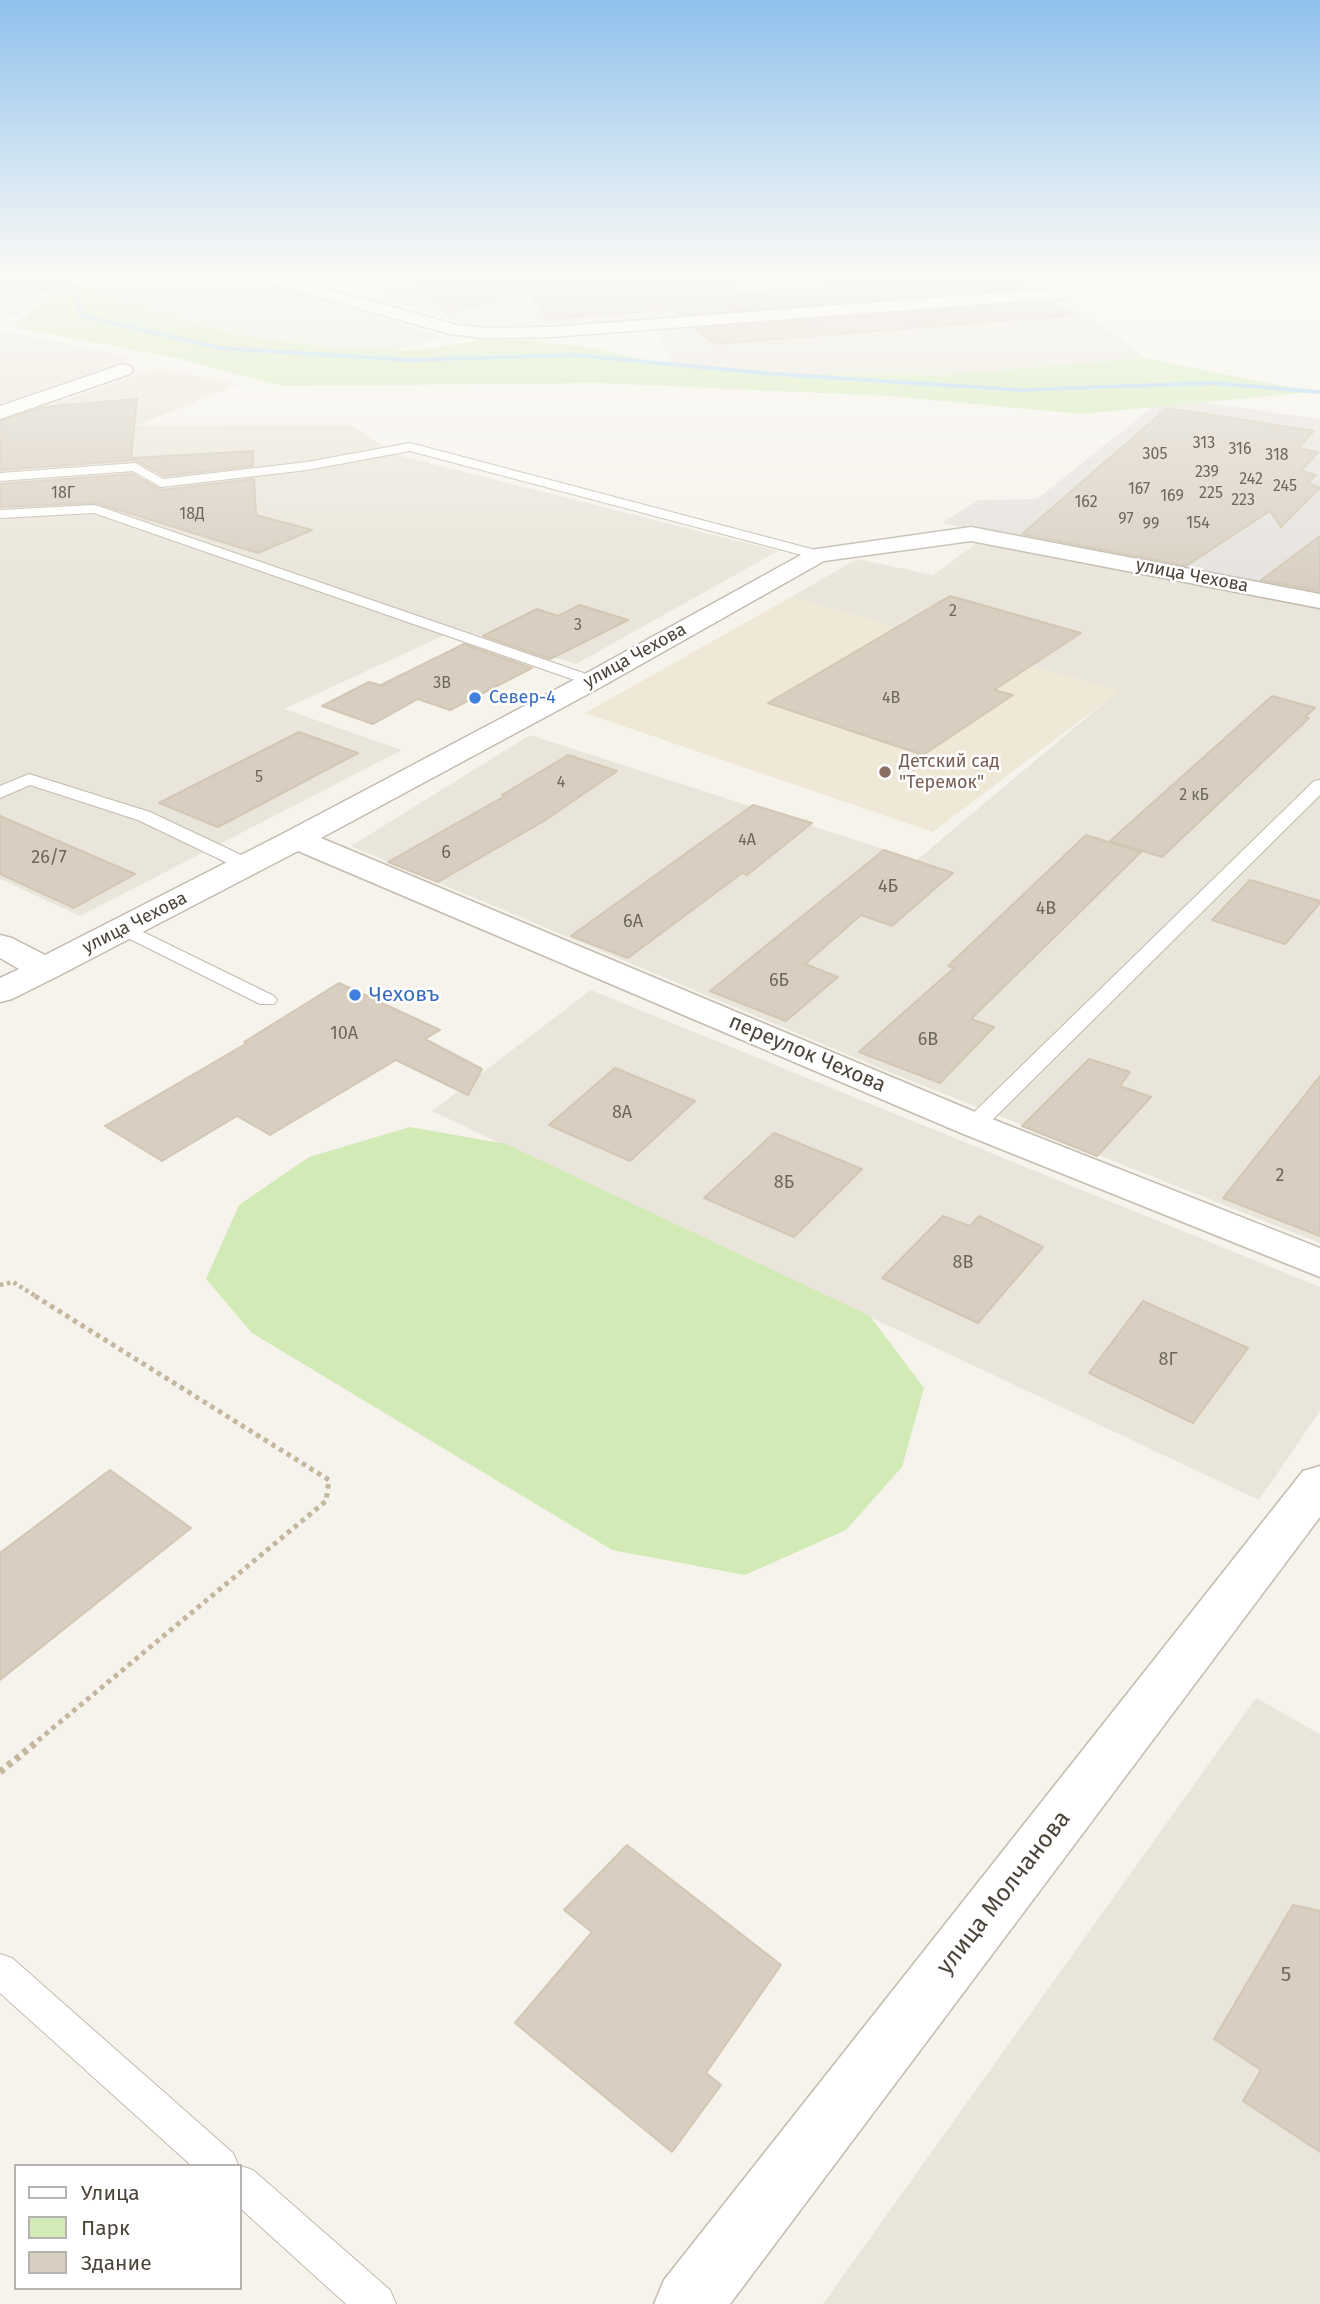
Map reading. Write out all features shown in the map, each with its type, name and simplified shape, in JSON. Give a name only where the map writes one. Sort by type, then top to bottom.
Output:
[{"type":"street","points":[[0,413],[101,378]]},
{"type":"street","name":"улица Чехова","points":[[0,992],[297,839],[592,681],[818,555],[971,534],[1320,601]]},
{"type":"street","name":"переулок Чехова","points":[[297,839],[974,1125],[1320,1263]]},
{"type":"street","points":[[0,945],[46,969]]},
{"type":"street","name":"улица Молчанова","points":[[688,2304],[1320,1483]]},
{"type":"lane","points":[[0,477],[135,467],[161,483],[307,466],[410,447],[818,555]]},
{"type":"lane","points":[[0,514],[95,509],[592,681]]},
{"type":"lane","points":[[0,793],[29,779],[144,816],[247,865]]},
{"type":"lane","points":[[974,1125],[1320,785]]},
{"type":"lane","points":[[125,929],[267,1000]]},
{"type":"lane","points":[[0,1970],[218,2164]]},
{"type":"lane","points":[[242,2185],[376,2304]]},
{"type":"path","points":[[0,1285],[13,1282],[329,1480],[326,1501],[0,1772]]},
{"type":"shaded area","points":[[0,378],[77,378],[0,404]]},
{"type":"shaded area","points":[[130,378],[206,378],[238,384],[136,426],[351,425],[397,455],[778,551],[576,664],[458,629],[284,709],[402,750],[80,916],[0,879],[0,422]]},
{"type":"shaded area","points":[[1165,397],[1320,419],[1320,600],[942,523],[978,500],[1037,499]]},
{"type":"shaded area","points":[[981,540],[1320,601],[1320,1243],[894,1074],[351,846],[530,735],[917,860],[1118,691],[791,597],[857,559],[933,575]]},
{"type":"shaded area","name":"Детский сад \"Теремок\"","points":[[791,597],[1119,691],[933,832],[585,713]]},
{"type":"shaded area","points":[[591,990],[1320,1287],[1320,1411],[1259,1500],[432,1111]]},
{"type":"shaded area","points":[[1256,1698],[1320,1734],[1320,2304],[823,2304]]},
{"type":"green space","points":[[251,378],[1241,378],[1312,392],[1081,414],[889,396],[599,383],[283,386]]},
{"type":"green space","points":[[410,1127],[506,1144],[870,1316],[924,1388],[902,1467],[846,1530],[745,1575],[612,1550],[252,1333],[206,1279],[239,1205],[309,1157]]},
{"type":"building","points":[[137,399],[131,458],[253,451],[253,466],[164,476],[135,460],[0,470],[0,421],[43,407]]},
{"type":"building","points":[[1167,408],[1314,431],[1298,448],[1318,452],[1301,471],[1316,475],[1308,483],[1320,488],[1281,527],[1270,511],[1186,566],[1022,534]]},
{"type":"building","points":[[132,474],[161,490],[254,479],[256,515],[312,530],[258,553],[96,503],[0,507],[0,484]]},
{"type":"building","points":[[1320,536],[1320,591],[1261,580]]},
{"type":"building","points":[[950,596],[1081,633],[994,690],[1013,695],[923,755],[768,703]]},
{"type":"building","points":[[580,605],[628,620],[550,659],[483,636],[537,609],[558,616]]},
{"type":"building","points":[[464,644],[532,668],[450,710],[418,699],[373,724],[322,706],[369,682],[383,686],[381,685]]},
{"type":"building","points":[[1272,696],[1315,708],[1305,717],[1309,718],[1162,857],[1110,841]]},
{"type":"building","points":[[299,732],[358,753],[218,827],[159,803]]},
{"type":"building","points":[[568,755],[617,771],[544,821],[438,882],[388,862],[505,796],[502,795]]},
{"type":"building","points":[[753,805],[812,823],[747,875],[742,873],[628,958],[571,936]]},
{"type":"building","points":[[0,816],[135,874],[74,908],[0,874]]},
{"type":"building","points":[[1086,835],[1141,852],[971,1019],[994,1027],[940,1083],[859,1052],[954,968],[948,966]]},
{"type":"building","points":[[884,850],[953,873],[892,926],[861,915],[805,964],[838,977],[786,1021],[710,991]]},
{"type":"building","points":[[1250,880],[1320,903],[1285,944],[1212,920]]},
{"type":"building","points":[[339,983],[440,1030],[425,1039],[482,1069],[468,1095],[396,1060],[270,1135],[237,1116],[162,1161],[105,1126],[247,1043],[244,1042]]},
{"type":"building","points":[[1089,1059],[1130,1072],[1120,1086],[1151,1097],[1097,1156],[1022,1126]]},
{"type":"building","points":[[615,1068],[695,1101],[630,1161],[549,1125]]},
{"type":"building","points":[[1320,1076],[1320,1236],[1223,1198]]},
{"type":"building","points":[[774,1133],[862,1169],[794,1237],[704,1198]]},
{"type":"building","points":[[943,1216],[970,1226],[979,1216],[1043,1247],[978,1323],[882,1278]]},
{"type":"building","points":[[1143,1301],[1248,1348],[1193,1423],[1089,1373]]},
{"type":"building","points":[[110,1470],[191,1528],[0,1680],[0,1553]]},
{"type":"building","points":[[627,1845],[781,1965],[706,2073],[721,2085],[672,2152],[515,2023],[592,1932],[564,1910]]},
{"type":"building","points":[[1293,1905],[1320,1911],[1320,2152],[1243,2101],[1261,2070],[1214,2039]]},
{"type":"waterway","points":[[829,378],[1021,390],[1213,383],[1320,392]]},
{"type":"place","name":"Север-4","points":[[475,698]]},
{"type":"place","name":"Детский сад \"Теремок\"","points":[[885,772]]},
{"type":"place","name":"Чеховъ","points":[[355,995]]}]
